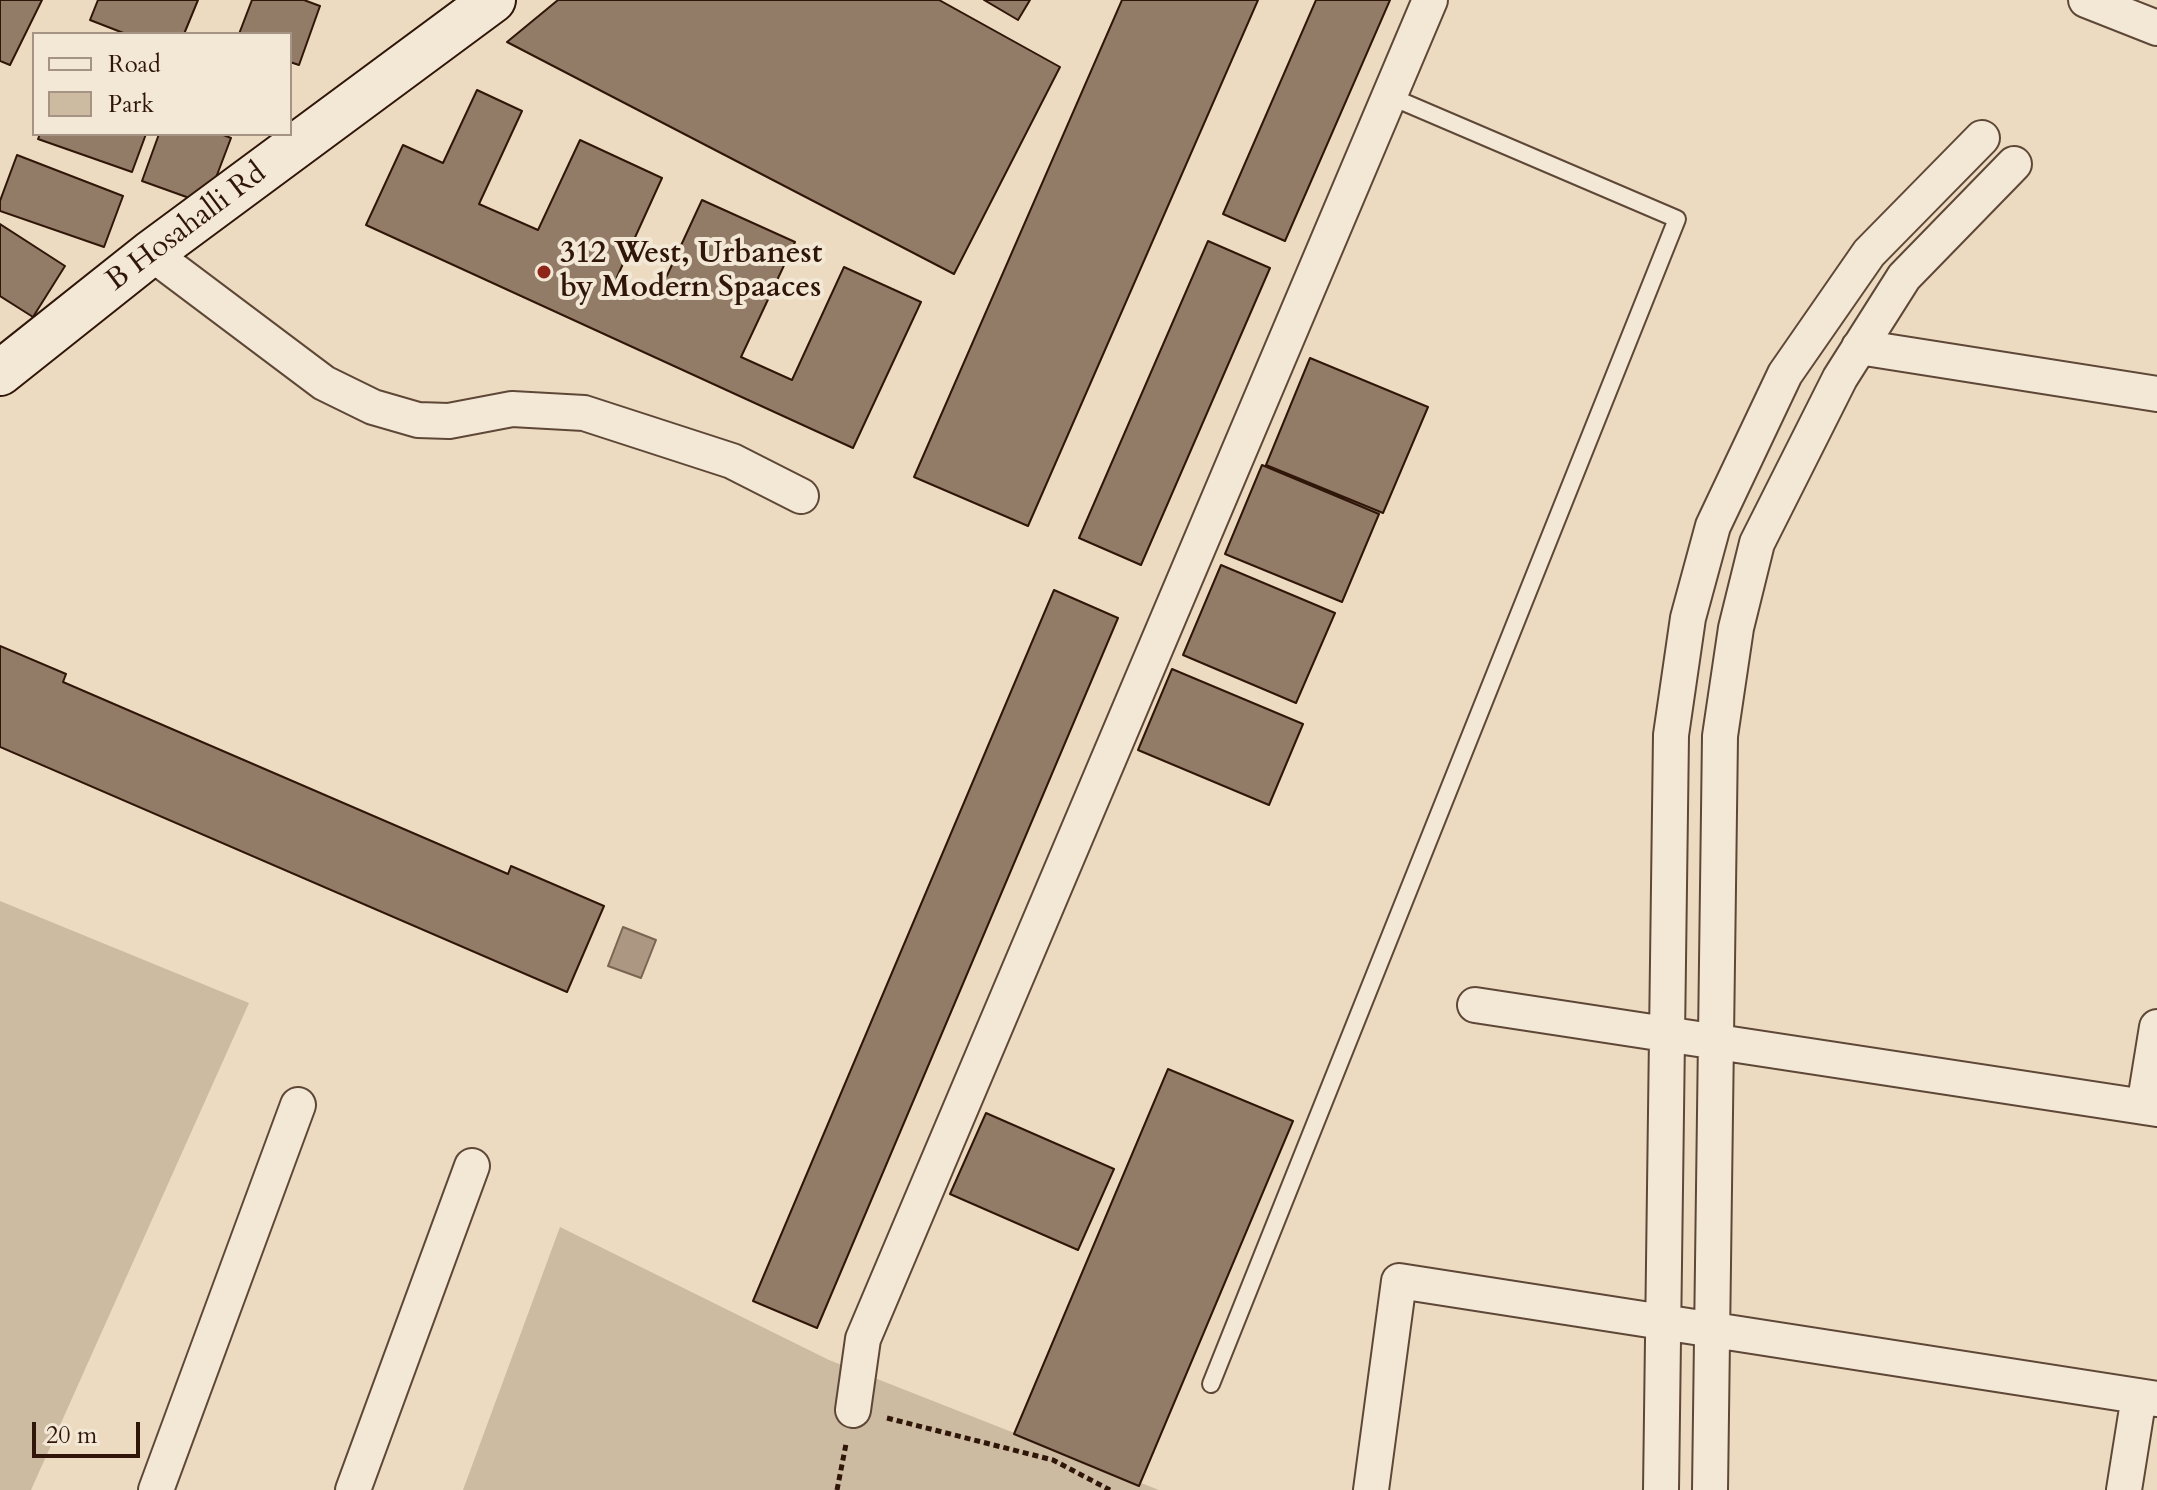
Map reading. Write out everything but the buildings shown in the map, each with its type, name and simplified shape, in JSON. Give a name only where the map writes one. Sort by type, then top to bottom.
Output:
[{"type":"street","name":"B Hosahalli Rd","points":[[0,373],[151,253],[493,0]]},
{"type":"street","points":[[853,1410],[863,1339],[1387,95],[1430,0]]},
{"type":"street","points":[[2086,0],[2157,28]]},
{"type":"street","points":[[1661,1490],[1671,735],[1688,618],[1713,526],[1793,362],[1869,253],[1982,138]]},
{"type":"street","points":[[1710,1490],[1720,736],[1736,628],[1757,543],[1859,347],[1904,277],[2014,164]]},
{"type":"street","points":[[151,253],[324,383],[373,407],[418,420],[449,421],[512,409],[584,413],[732,461],[801,496]]},
{"type":"street","points":[[1859,347],[2157,394]]},
{"type":"street","points":[[1475,1005],[2150,1108],[2157,1027]]},
{"type":"street","points":[[156,1490],[298,1105]]},
{"type":"street","points":[[353,1490],[472,1166]]},
{"type":"street","points":[[1371,1490],[1399,1281],[2148,1398],[2124,1490]]},
{"type":"lane","points":[[1211,1384],[1677,219],[1387,95]]},
{"type":"path","points":[[837,1490],[853,1410],[1053,1460],[1110,1490]]},
{"type":"green space","points":[[0,901],[249,1003],[31,1490],[0,1490]]},
{"type":"green space","points":[[560,1227],[829,1360],[1159,1490],[463,1490]]},
{"type":"shaded area","points":[[623,927],[656,940],[641,978],[608,966]]},
{"type":"place","name":"312 West, Urbanest by Modern Spaaces","points":[[544,272]]}]
